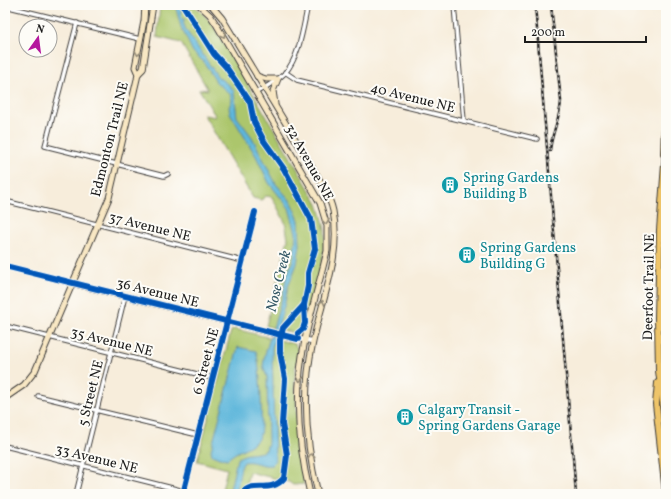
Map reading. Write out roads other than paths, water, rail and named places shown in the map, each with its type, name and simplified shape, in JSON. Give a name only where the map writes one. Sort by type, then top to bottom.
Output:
[{"type":"highway","points":[[664,172],[666,99]]},
{"type":"highway","name":"Deerfoot Trail NE","points":[[666,151],[658,318],[659,371],[666,424]]},
{"type":"highway","points":[[659,371],[656,404],[666,493]]},
{"type":"main road","name":"Edmonton Trail NE","points":[[138,74],[135,67],[145,5]]},
{"type":"main road","name":"Edmonton Trail NE","points":[[5,398],[20,389],[32,377],[51,337],[109,198],[138,74],[143,69],[150,33],[153,5]]},
{"type":"main road","name":"32 Avenue NE","points":[[199,5],[210,15],[216,24],[316,195],[325,214],[328,236],[327,251],[305,340],[299,412],[302,456],[310,494]]},
{"type":"main road","name":"32 Avenue NE","points":[[211,5],[222,18],[256,75],[329,199],[333,212],[335,249],[313,341],[308,384],[307,413],[310,455],[318,494]]},
{"type":"main road","points":[[256,75],[266,79],[278,79],[273,91],[276,109]]},
{"type":"street","points":[[256,92],[278,79],[285,72],[296,53],[308,5]]},
{"type":"street","points":[[454,5],[464,121]]},
{"type":"street","points":[[5,6],[140,39]]},
{"type":"street","points":[[77,23],[45,146],[164,176],[168,174]]},
{"type":"street","name":"40 Avenue NE","points":[[285,72],[298,80],[537,139]]},
{"type":"street","name":"37 Avenue NE","points":[[5,201],[243,261]]},
{"type":"street","name":"6 Street NE","points":[[183,492],[255,212]]},
{"type":"street","name":"36 Avenue NE","points":[[5,266],[290,338],[313,341]]},
{"type":"street","name":"5 Street NE","points":[[76,494],[125,296]]},
{"type":"street","name":"35 Avenue NE","points":[[5,326],[213,378]]},
{"type":"street","points":[[38,396],[97,409],[198,435]]},
{"type":"street","name":"33 Avenue NE","points":[[5,446],[183,492]]},
{"type":"water","points":[[175,5],[180,5],[182,19],[185,19],[183,22],[186,30],[218,77],[234,91],[237,117],[252,137],[276,184],[290,200],[299,220],[300,245],[297,264],[288,287],[272,348],[275,460],[272,465],[244,462],[241,467],[236,494],[229,494],[237,459],[244,455],[263,452],[266,450],[268,443],[267,377],[263,366],[265,354],[283,295],[286,278],[294,257],[296,233],[289,208],[269,183],[256,156],[230,113],[229,107],[232,100],[230,94],[216,82],[204,62],[193,52],[181,27]]},
{"type":"water","points":[[238,347],[256,351],[261,395],[261,422],[259,438],[228,459],[219,458],[212,455],[211,450]]},
{"type":"railway","points":[[535,5],[576,494]]},
{"type":"railway","points":[[550,151],[561,101],[551,5]]},
{"type":"place","name":"Spring Gardens Building B","points":[[450,185]]},
{"type":"place","name":"Spring Gardens Building G","points":[[467,255]]},
{"type":"place","name":"Calgary Transit - Spring Gardens Garage","points":[[405,417]]},
{"type":"water label","name":"Nose Creek","points":[[278,281]]}]
